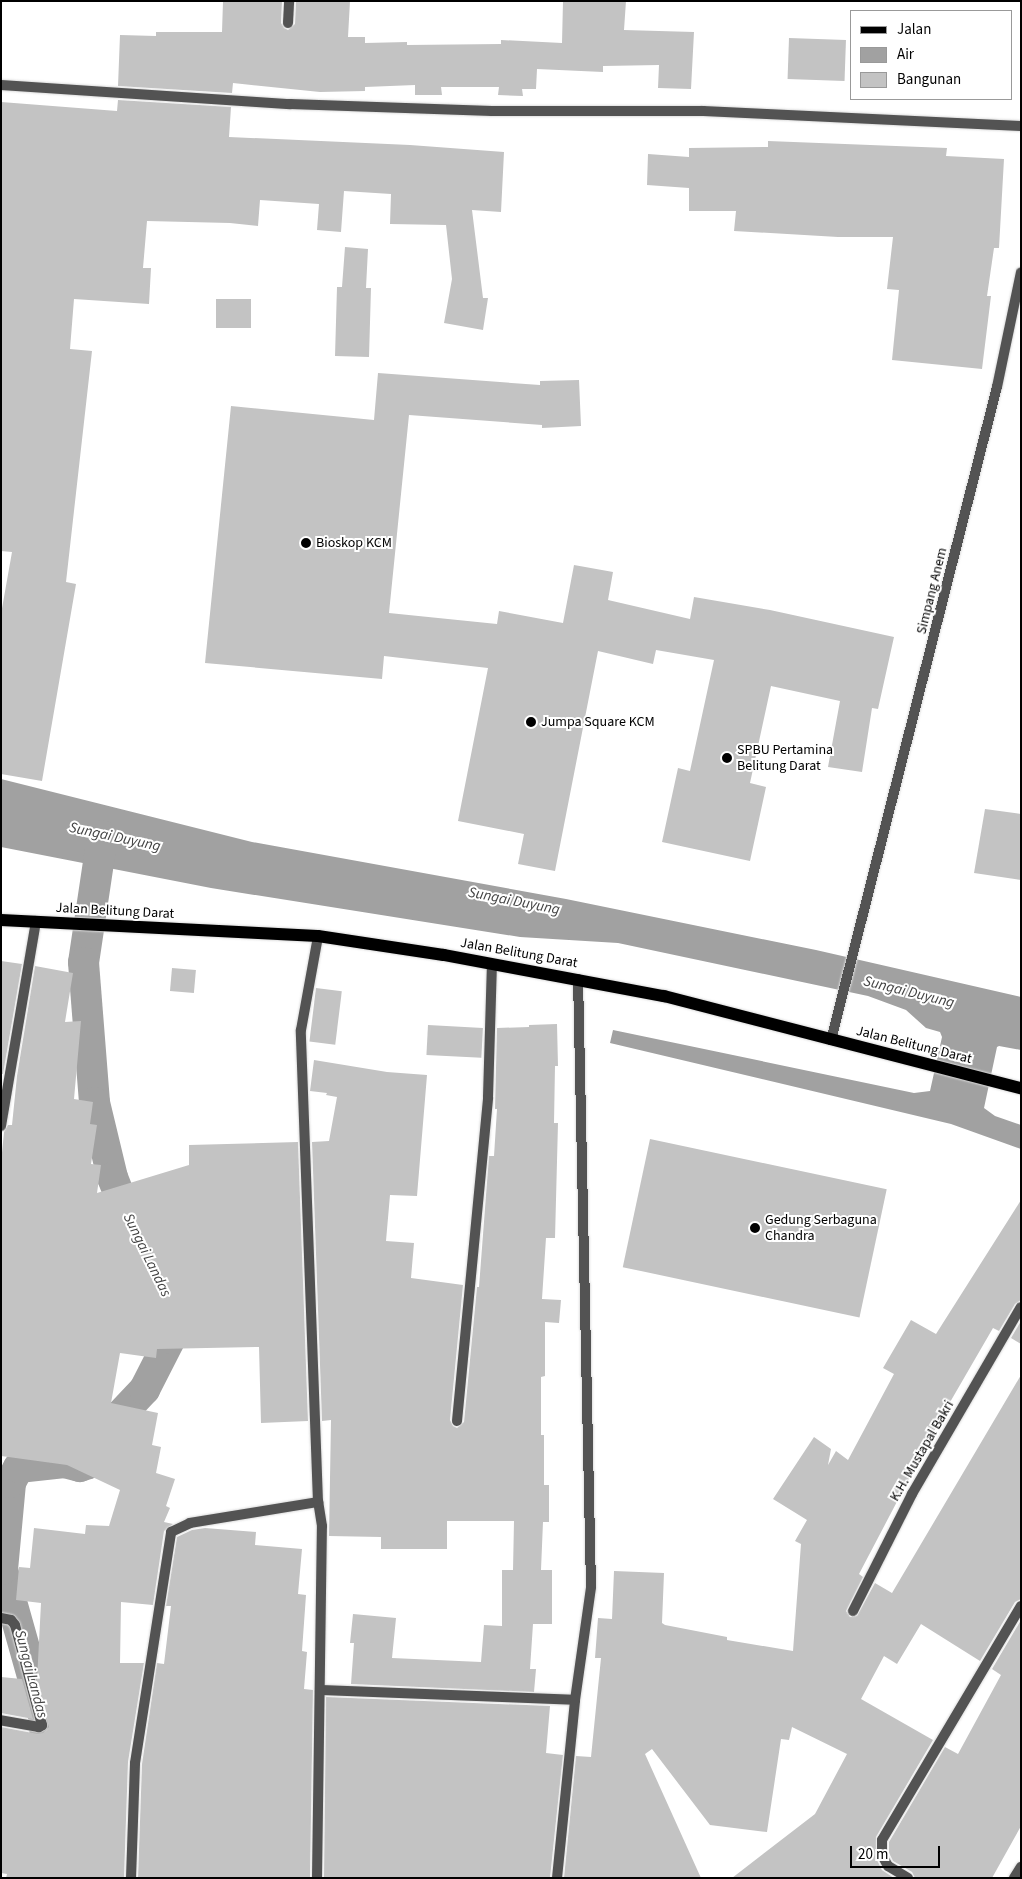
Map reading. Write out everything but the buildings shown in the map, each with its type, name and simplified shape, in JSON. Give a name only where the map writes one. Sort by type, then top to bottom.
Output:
[{"type":"main road","name":"Jalan Belitung Darat","points":[[1,920],[318,936],[492,964],[664,996],[1019,1088]]},
{"type":"street","points":[[288,1],[288,23]]},
{"type":"street","points":[[1,86],[290,104],[492,111],[703,111],[1021,126]]},
{"type":"street","name":"Simpang Anem","points":[[831,1040],[997,387],[1021,272]]},
{"type":"street","points":[[1,1126],[36,921]]},
{"type":"street","points":[[317,1878],[322,1526],[318,1502],[301,1030],[318,936]]},
{"type":"street","points":[[457,1421],[488,1097],[492,964]]},
{"type":"street","points":[[557,1878],[574,1700],[591,1587],[578,979]]},
{"type":"street","name":"K.H. Mustapal Bakri","points":[[853,1611],[912,1494],[1021,1307]]},
{"type":"street","points":[[131,1878],[135,1763],[171,1532],[190,1523],[318,1502]]},
{"type":"street","points":[[908,1878],[888,1866],[882,1855],[882,1840],[1021,1606]]},
{"type":"street","points":[[1,1618],[11,1620],[14,1624],[42,1725],[39,1727],[1,1720]]},
{"type":"street","points":[[320,1690],[574,1700]]},
{"type":"street","points":[[1014,1878],[1021,1867]]},
{"type":"water","name":"Sungai Duyung","points":[[1,779],[252,842],[566,899],[816,950],[1021,997],[1021,1050],[997,1047],[984,1108],[995,1116],[1021,1125],[1021,1149],[951,1124],[610,1043],[613,1030],[914,1093],[930,1091],[942,1037],[940,1032],[926,1028],[906,1010],[868,996],[618,943],[520,937],[211,888],[1,847]]},
{"type":"waterway","name":"Sungai Landas","points":[[102,835],[83,962],[94,1102],[112,1177],[132,1228]]},
{"type":"waterway","name":"Sungai Landas","points":[[48,1774],[43,1715],[2,1569],[10,1482],[18,1467],[64,1462],[79,1466],[88,1463],[94,1442],[144,1389],[170,1338],[173,1308]]},
{"type":"place","name":"Bioskop KCM","points":[[306,543]]},
{"type":"place","name":"Jumpa Square KCM","points":[[531,722]]},
{"type":"place","name":"SPBU Pertamina Belitung Darat","points":[[727,758]]},
{"type":"place","name":"Gedung Serbaguna Chandra","points":[[755,1228]]}]
